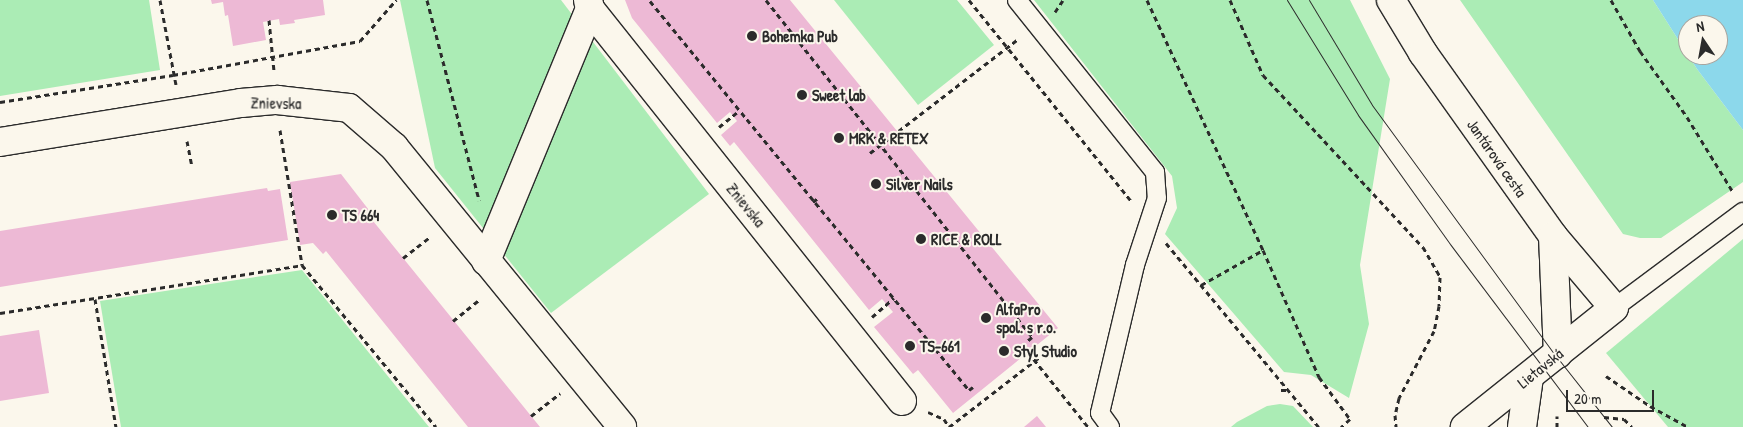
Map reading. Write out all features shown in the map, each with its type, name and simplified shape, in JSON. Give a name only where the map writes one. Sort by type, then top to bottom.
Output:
[{"type":"street","name":"Jantárová cesta","points":[[1391,0],[1423,53],[1553,236],[1614,308]]},
{"type":"street","name":"Znievska","points":[[486,261],[589,4],[902,401]]},
{"type":"street","name":"Znievska","points":[[0,142],[241,103],[277,100],[349,108],[394,147],[622,427]]},
{"type":"street","points":[[1553,236],[1558,354]]},
{"type":"street","name":"Lietavská","points":[[1465,427],[1614,308]]},
{"type":"street","points":[[1522,427],[1529,377]]},
{"type":"lane","points":[[1017,0],[1155,172],[1157,198],[1135,265],[1100,413],[1110,427]]},
{"type":"lane","points":[[1614,308],[1743,212]]},
{"type":"path","points":[[160,0],[173,75]]},
{"type":"path","points":[[0,102],[173,75],[360,41],[396,0]]},
{"type":"path","points":[[427,0],[481,207]]},
{"type":"path","points":[[651,0],[739,111],[969,390],[973,387]]},
{"type":"path","points":[[766,0],[879,146],[1032,337],[1025,343]]},
{"type":"path","points":[[1147,0],[1263,250],[1319,377],[1350,419],[1341,427]]},
{"type":"path","points":[[1230,0],[1263,75],[1423,247],[1440,278],[1439,306],[1434,331],[1399,398],[1395,415],[1396,427]]},
{"type":"path","points":[[1610,0],[1640,51],[1687,117],[1735,194]]},
{"type":"path","points":[[269,20],[273,58]]},
{"type":"path","points":[[870,153],[1006,46]]},
{"type":"path","points":[[733,116],[739,111]]},
{"type":"path","points":[[282,152],[302,265],[436,427]]},
{"type":"path","points":[[814,202],[819,197]]},
{"type":"path","points":[[403,258],[435,234]]},
{"type":"path","points":[[1201,285],[1263,250]]},
{"type":"path","points":[[0,313],[302,265]]},
{"type":"path","points":[[454,321],[487,294]]},
{"type":"path","points":[[887,305],[894,298]]},
{"type":"path","points":[[95,299],[116,427]]},
{"type":"path","points":[[949,427],[1050,349]]},
{"type":"path","points":[[1028,352],[1088,427]]},
{"type":"path","points":[[1606,376],[1650,406],[1688,427]]},
{"type":"path","points":[[531,416],[564,390]]},
{"type":"path","points":[[1281,390],[1290,390]]},
{"type":"path","points":[[1557,427],[1558,416]]},
{"type":"path","points":[[1604,417],[1624,419],[1632,427]]},
{"type":"green space","points":[[0,0],[149,0],[160,70],[0,96]]},
{"type":"green space","points":[[400,0],[561,0],[709,194],[551,313],[435,168]]},
{"type":"green space","points":[[834,0],[957,0],[994,45],[918,105]]},
{"type":"green space","points":[[1034,0],[1350,0],[1390,79],[1360,265],[1369,324],[1349,398],[1311,375],[1284,372],[1165,234],[1177,208],[1172,176]]},
{"type":"green space","points":[[1460,0],[1653,0],[1678,39],[1678,65],[1694,65],[1743,130],[1743,182],[1661,238],[1640,238],[1623,234]]},
{"type":"green space","points":[[1743,239],[1743,427],[1668,427],[1606,353]]},
{"type":"green space","points":[[302,270],[429,427],[121,427],[100,301]]},
{"type":"green space","points":[[1280,404],[1293,406],[1313,427],[1231,427],[1267,406]]},
{"type":"water","points":[[1653,0],[1743,0],[1743,130],[1694,65],[1728,65],[1728,15],[1678,15],[1678,39]]},
{"type":"building","points":[[211,0],[323,0],[325,15],[294,20],[295,23],[280,25],[279,19],[263,22],[266,40],[233,46],[228,15],[225,16],[223,2],[212,4]]},
{"type":"building","points":[[625,0],[790,0],[1058,328],[953,413],[918,370],[913,374],[874,327],[893,312],[882,299],[869,310],[734,142],[730,146],[721,135],[737,121],[730,112],[717,123],[632,18]]},
{"type":"building","points":[[341,174],[372,214],[369,216],[540,427],[468,427],[326,251],[323,254],[313,243],[300,245],[290,182]]},
{"type":"building","points":[[267,188],[268,191],[280,189],[288,240],[0,287],[0,231]]},
{"type":"building","points":[[39,330],[49,393],[0,401],[0,336]]},
{"type":"building","points":[[1037,416],[1046,427],[1024,427]]},
{"type":"tram line","points":[[1287,0],[1358,115],[1450,244],[1588,427]]},
{"type":"tram line","points":[[1309,0],[1372,105],[1556,356],[1612,427]]},
{"type":"place","name":"Bohemka Pub","points":[[752,36]]},
{"type":"place","name":"Sweet lab","points":[[802,95]]},
{"type":"place","name":"MRK & RETEX","points":[[839,138]]},
{"type":"place","name":"Silver Nails","points":[[876,184]]},
{"type":"place","name":"TS 664","points":[[332,215]]},
{"type":"place","name":"RICE & ROLL","points":[[921,239]]},
{"type":"place","name":"AlfaPro spol. s r.o.","points":[[986,318]]},
{"type":"place","name":"TS-661","points":[[910,346]]},
{"type":"place","name":"Styl Studio","points":[[1004,351]]}]
